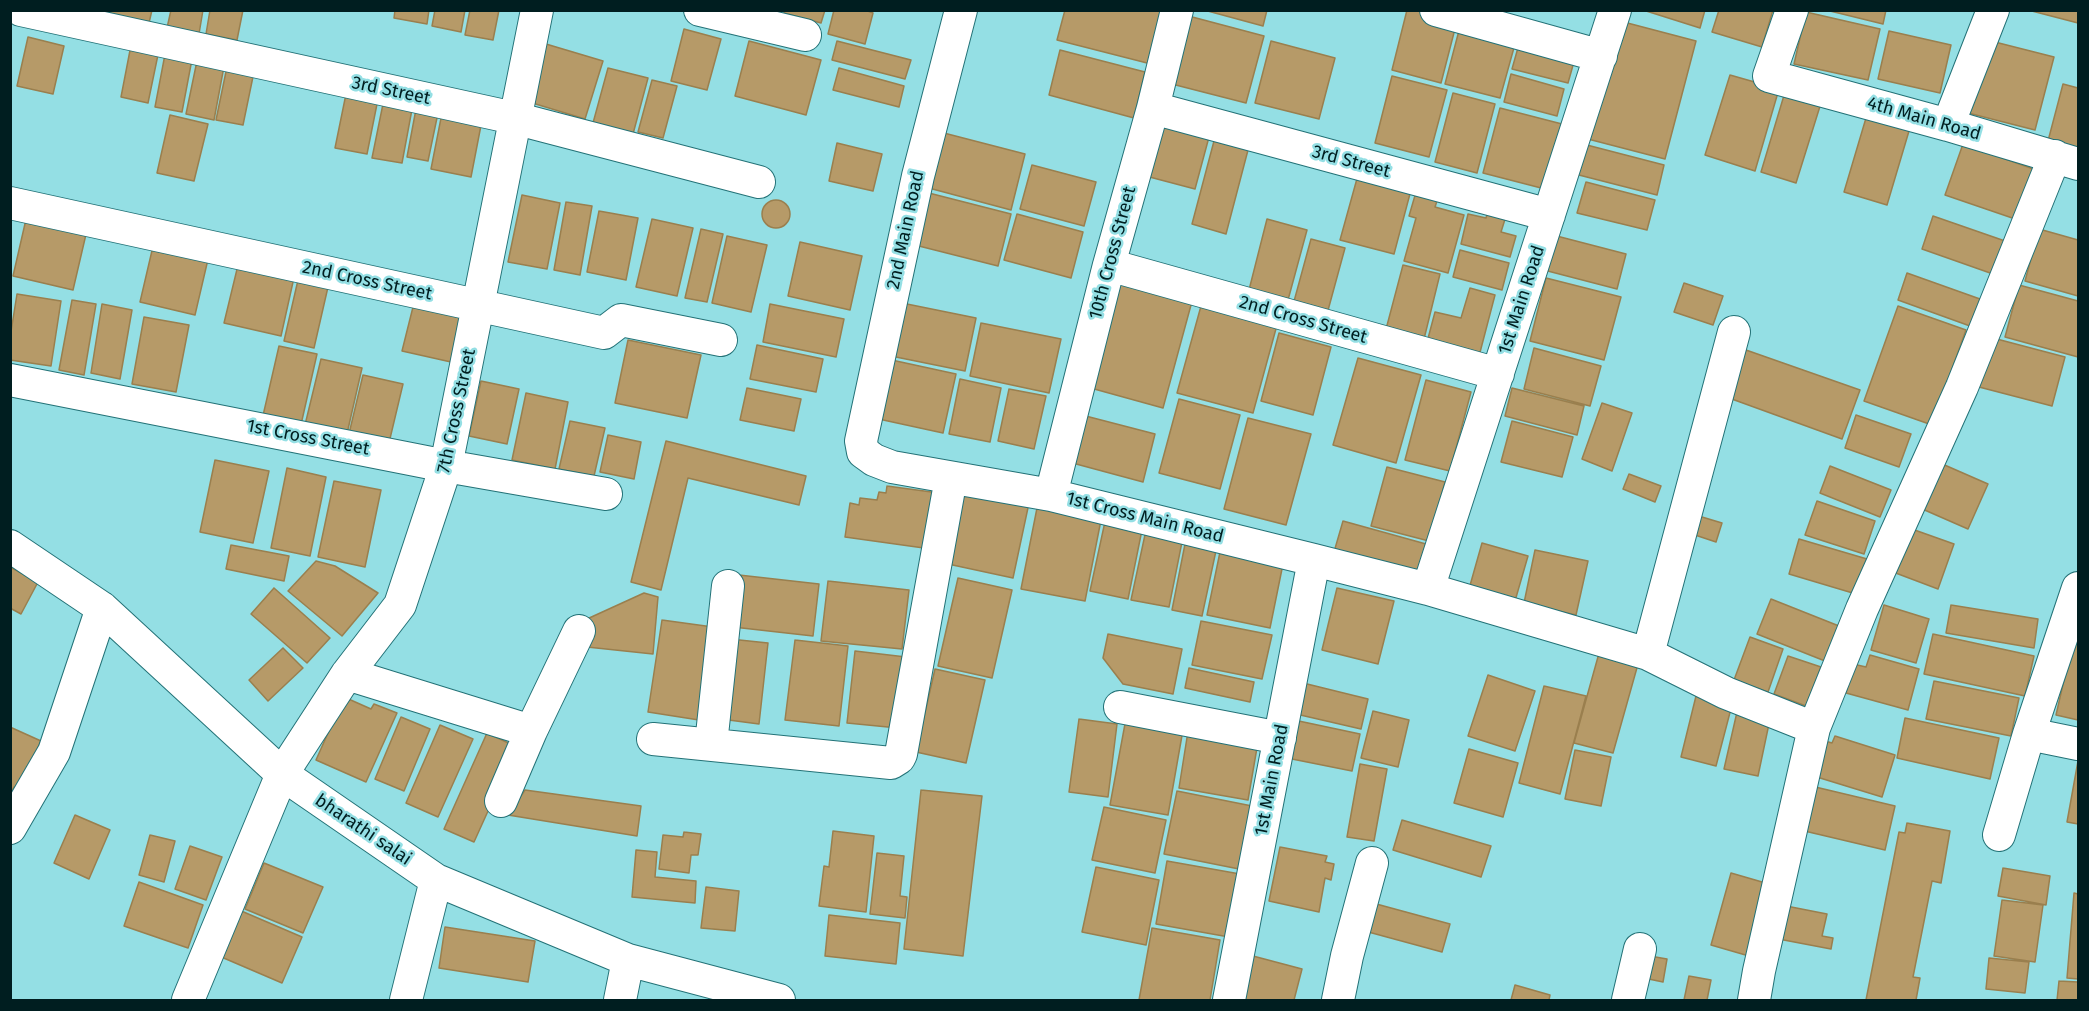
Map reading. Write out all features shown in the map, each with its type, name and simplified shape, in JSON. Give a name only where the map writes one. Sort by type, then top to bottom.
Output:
[{"type":"street","name":"3rd Street","points":[[21,10],[514,118],[759,182]]},
{"type":"street","name":"7th Cross Street","points":[[188,1000],[282,774],[347,674],[400,605],[446,466],[537,10]]},
{"type":"street","points":[[700,10],[805,35]]},
{"type":"street","name":"2nd Main Road","points":[[863,452],[861,441],[915,188],[961,10]]},
{"type":"street","name":"10th Cross Street","points":[[1051,495],[1109,265],[1178,10]]},
{"type":"street","points":[[1436,10],[1601,56]]},
{"type":"street","name":"1st Main Road","points":[[1428,589],[1616,10]]},
{"type":"street","name":"4th Main Road","points":[[1792,10],[1769,76],[2067,160]]},
{"type":"street","points":[[1948,125],[1993,10]]},
{"type":"street","name":"3rd Street","points":[[1153,108],[1549,215]]},
{"type":"street","points":[[1754,1000],[1814,728],[1862,609],[2067,160]]},
{"type":"street","name":"2nd Cross Street","points":[[10,203],[604,333],[621,320],[721,340]]},
{"type":"street","name":"2nd Cross Street","points":[[1109,265],[1497,374]]},
{"type":"street","points":[[1648,654],[1734,332]]},
{"type":"street","name":"1st Cross Street","points":[[10,380],[446,466],[606,494]]},
{"type":"street","name":"1st Cross Main Road","points":[[863,452],[874,460],[892,467],[1051,495],[1428,589],[1648,654],[1726,693],[1814,728]]},
{"type":"street","points":[[653,739],[891,763],[899,758],[951,478]]},
{"type":"street","name":"bharathi salai","points":[[10,546],[102,608],[282,774],[436,880],[628,960],[779,1000]]},
{"type":"street","name":"1st Main Road","points":[[1229,1000],[1314,560]]},
{"type":"street","points":[[711,744],[728,586]]},
{"type":"street","points":[[1999,835],[2029,734],[2079,588]]},
{"type":"street","points":[[10,828],[54,752],[102,608]]},
{"type":"street","points":[[501,801],[531,731],[579,632]]},
{"type":"street","points":[[347,674],[531,731]]},
{"type":"street","points":[[1120,707],[1280,738]]},
{"type":"street","points":[[2029,734],[2079,744]]},
{"type":"street","points":[[1338,1000],[1347,956],[1372,864]]},
{"type":"street","points":[[406,1000],[436,880]]},
{"type":"street","points":[[1628,1000],[1640,950]]},
{"type":"street","points":[[620,1000],[628,960]]},
{"type":"building","points":[[111,10],[152,10],[149,23],[110,16]]},
{"type":"building","points":[[171,10],[203,10],[199,34],[167,28]]},
{"type":"building","points":[[210,10],[243,10],[237,40],[206,34]]},
{"type":"building","points":[[395,10],[429,10],[427,24],[394,18]]},
{"type":"building","points":[[435,10],[465,10],[461,32],[432,26]]},
{"type":"building","points":[[470,10],[499,10],[493,40],[465,35]]},
{"type":"building","points":[[785,10],[825,10],[821,23],[784,13]]},
{"type":"building","points":[[834,10],[865,10],[873,13],[865,44],[828,34]]},
{"type":"building","points":[[1065,10],[1165,11],[1151,64],[1057,40]]},
{"type":"building","points":[[1204,10],[1267,10],[1263,26]]},
{"type":"building","points":[[1407,10],[1417,10],[1457,21],[1441,83],[1392,70]]},
{"type":"building","points":[[1643,10],[1705,10],[1700,28]]},
{"type":"building","points":[[1719,10],[1773,10],[1762,47],[1712,32]]},
{"type":"building","points":[[1826,10],[1886,10],[1883,24]]},
{"type":"building","points":[[2028,10],[2078,10],[2078,23]]},
{"type":"building","points":[[1806,12],[1880,29],[1868,80],[1794,64]]},
{"type":"building","points":[[1181,14],[1264,36],[1246,103],[1164,82]]},
{"type":"building","points":[[1462,19],[1515,44],[1500,98],[1445,84]]},
{"type":"building","points":[[1616,20],[1696,41],[1665,159],[1584,138]]},
{"type":"building","points":[[684,29],[721,39],[707,90],[671,81]]},
{"type":"building","points":[[1889,31],[1951,45],[1940,93],[1878,79]]},
{"type":"building","points":[[28,37],[64,46],[53,94],[17,86]]},
{"type":"building","points":[[1521,37],[1577,51],[1568,83],[1512,69]]},
{"type":"building","points":[[132,40],[160,45],[148,103],[121,97]]},
{"type":"building","points":[[1987,40],[2054,57],[2035,130],[1968,113]]},
{"type":"building","points":[[749,41],[821,60],[806,115],[735,96]]},
{"type":"building","points":[[837,41],[911,60],[905,79],[832,60]]},
{"type":"building","points":[[1271,41],[1335,58],[1319,119],[1255,103]]},
{"type":"building","points":[[546,44],[603,61],[585,119],[529,102]]},
{"type":"building","points":[[166,49],[193,54],[182,112],[155,107]]},
{"type":"building","points":[[1060,50],[1145,72],[1134,118],[1049,95]]},
{"type":"building","points":[[198,56],[225,61],[214,120],[186,114]]},
{"type":"building","points":[[228,62],[255,67],[243,125],[216,120]]},
{"type":"building","points":[[608,68],[648,78],[633,134],[593,123]]},
{"type":"building","points":[[839,68],[904,86],[899,107],[833,90]]},
{"type":"building","points":[[1511,74],[1564,89],[1557,116],[1504,102]]},
{"type":"building","points":[[1730,75],[1779,89],[1755,171],[1705,155]]},
{"type":"building","points":[[1392,76],[1447,90],[1429,157],[1375,143]]},
{"type":"building","points":[[652,80],[677,86],[663,138],[638,132]]},
{"type":"building","points":[[2063,84],[2078,88],[2078,149],[2048,141]]},
{"type":"building","points":[[1785,92],[1821,103],[1796,183],[1761,172]]},
{"type":"building","points":[[1453,93],[1495,104],[1477,173],[1435,162]]},
{"type":"building","points":[[346,94],[378,99],[367,154],[335,148]]},
{"type":"building","points":[[384,99],[413,104],[402,163],[372,158]]},
{"type":"building","points":[[443,108],[483,115],[471,177],[431,169]]},
{"type":"building","points":[[1500,108],[1562,124],[1545,189],[1483,173]]},
{"type":"building","points":[[416,109],[438,113],[428,161],[407,157]]},
{"type":"building","points":[[170,115],[208,124],[194,181],[157,173]]},
{"type":"building","points":[[1866,118],[1909,131],[1887,205],[1844,192]]},
{"type":"building","points":[[1156,123],[1209,137],[1195,189],[1142,175]]},
{"type":"building","points":[[940,132],[1025,154],[1011,210],[925,187]]},
{"type":"building","points":[[1214,141],[1248,150],[1226,234],[1192,224]]},
{"type":"building","points":[[837,143],[882,154],[873,191],[829,181]]},
{"type":"building","points":[[1583,144],[1664,165],[1657,195],[1575,174]]},
{"type":"building","points":[[1963,144],[2042,172],[2024,222],[1945,195]]},
{"type":"building","points":[[1032,165],[1096,182],[1084,226],[1020,209]]},
{"type":"building","points":[[1358,175],[1411,190],[1394,254],[1340,240]]},
{"type":"building","points":[[1586,182],[1655,200],[1647,230],[1577,213]]},
{"type":"building","points":[[921,191],[1011,214],[998,266],[907,243]]},
{"type":"building","points":[[1416,192],[1438,198],[1435,207],[1464,215],[1448,273],[1404,261],[1416,218],[1409,216]]},
{"type":"building","points":[[522,195],[560,203],[547,269],[508,262]]},
{"type":"building","points":[[776,200],[786,204],[790,214],[786,224],[776,228],[766,224],[762,214],[766,204]]},
{"type":"building","points":[[566,202],[592,206],[580,275],[554,270]]},
{"type":"building","points":[[599,211],[638,218],[626,280],[587,272]]},
{"type":"building","points":[[1488,211],[1506,216],[1501,232],[1516,236],[1510,257],[1461,244],[1468,214],[1486,218]]},
{"type":"building","points":[[1017,214],[1083,232],[1071,278],[1004,260]]},
{"type":"building","points":[[27,215],[87,230],[73,290],[13,276]]},
{"type":"building","points":[[1933,216],[2005,241],[1993,274],[1922,249]]},
{"type":"building","points":[[652,219],[693,228],[677,296],[636,287]]},
{"type":"building","points":[[1267,219],[1307,230],[1288,300],[1249,290]]},
{"type":"building","points":[[701,229],[723,234],[707,302],[685,298]]},
{"type":"building","points":[[2039,229],[2078,240],[2078,296],[2025,281]]},
{"type":"building","points":[[1549,234],[1626,254],[1617,289],[1540,269]]},
{"type":"building","points":[[727,236],[767,245],[751,312],[712,303]]},
{"type":"building","points":[[1311,239],[1345,248],[1327,314],[1293,305]]},
{"type":"building","points":[[154,242],[209,255],[195,315],[140,302]]},
{"type":"building","points":[[800,242],[862,256],[850,310],[788,296]]},
{"type":"building","points":[[1460,250],[1509,263],[1502,290],[1453,277]]},
{"type":"building","points":[[239,261],[295,273],[281,336],[224,323]]},
{"type":"building","points":[[1403,265],[1440,274],[1423,343],[1385,333]]},
{"type":"building","points":[[1907,273],[1980,299],[1970,326],[1898,300]]},
{"type":"building","points":[[1117,274],[1194,294],[1163,408],[1087,387]]},
{"type":"building","points":[[1546,278],[1621,297],[1604,360],[1530,341]]},
{"type":"building","points":[[298,280],[328,287],[314,348],[284,341]]},
{"type":"building","points":[[1684,283],[1723,296],[1713,325],[1674,312]]},
{"type":"building","points":[[2019,285],[2078,301],[2078,357],[2005,337]]},
{"type":"building","points":[[1470,288],[1495,295],[1478,360],[1426,346],[1435,312],[1461,318]]},
{"type":"building","points":[[17,294],[61,301],[51,366],[10,360],[10,338]]},
{"type":"building","points":[[415,299],[464,311],[451,362],[402,351]]},
{"type":"building","points":[[72,300],[96,304],[84,375],[59,370]]},
{"type":"building","points":[[897,302],[976,318],[965,371],[886,355]]},
{"type":"building","points":[[102,304],[132,310],[120,379],[91,373]]},
{"type":"building","points":[[770,304],[844,319],[836,357],[763,342]]},
{"type":"building","points":[[1201,306],[1277,325],[1253,413],[1177,393]]},
{"type":"building","points":[[1898,306],[1966,330],[1932,425],[1864,401]]},
{"type":"building","points":[[144,317],[189,325],[176,392],[132,384]]},
{"type":"building","points":[[981,323],[1061,339],[1049,393],[970,376]]},
{"type":"building","points":[[1279,333],[1331,347],[1313,415],[1261,401]]},
{"type":"building","points":[[1993,338],[2065,357],[2052,406],[1979,387]]},
{"type":"building","points":[[628,340],[701,355],[687,418],[615,403]]},
{"type":"building","points":[[757,345],[823,359],[816,392],[750,379]]},
{"type":"building","points":[[279,346],[317,354],[300,429],[262,420]]},
{"type":"building","points":[[1534,348],[1601,366],[1590,406],[1524,389]]},
{"type":"building","points":[[1746,350],[1860,390],[1842,439],[1729,398]]},
{"type":"building","points":[[1358,358],[1421,375],[1396,463],[1333,445]]},
{"type":"building","points":[[321,359],[362,368],[346,438],[304,429]]},
{"type":"building","points":[[887,359],[956,374],[943,433],[874,418]]},
{"type":"building","points":[[363,375],[403,384],[388,447],[348,438]]},
{"type":"building","points":[[960,379],[1001,388],[990,442],[949,434]]},
{"type":"building","points":[[1426,380],[1471,392],[1450,471],[1405,460]]},
{"type":"building","points":[[481,381],[519,389],[507,444],[469,436]]},
{"type":"building","points":[[747,388],[801,399],[794,431],[740,420]]},
{"type":"building","points":[[1512,388],[1584,406],[1577,435],[1505,416]]},
{"type":"building","points":[[1009,389],[1046,396],[1034,449],[998,441]]},
{"type":"building","points":[[526,393],[568,402],[555,469],[512,460]]},
{"type":"building","points":[[1179,399],[1240,415],[1220,489],[1159,473]]},
{"type":"building","points":[[1602,403],[1632,413],[1612,471],[1582,459]]},
{"type":"building","points":[[1078,414],[1155,434],[1143,482],[1065,461]]},
{"type":"building","points":[[1856,415],[1911,434],[1899,467],[1845,448]]},
{"type":"building","points":[[1248,418],[1311,434],[1286,525],[1224,509]]},
{"type":"building","points":[[570,421],[605,428],[594,476],[559,469]]},
{"type":"building","points":[[1512,421],[1573,437],[1562,477],[1501,462]]},
{"type":"building","points":[[608,435],[641,442],[634,479],[600,472]]},
{"type":"building","points":[[666,441],[806,476],[799,505],[688,478],[661,590],[631,582]]},
{"type":"building","points":[[215,460],[269,471],[253,543],[200,532]]},
{"type":"building","points":[[1940,463],[1988,484],[1968,529],[1920,508]]},
{"type":"building","points":[[1830,466],[1891,490],[1880,517],[1820,493]]},
{"type":"building","points":[[1387,467],[1445,482],[1429,541],[1371,526]]},
{"type":"building","points":[[287,468],[326,477],[310,556],[271,548]]},
{"type":"building","points":[[1629,474],[1661,486],[1655,502],[1623,489]]},
{"type":"building","points":[[334,481],[381,490],[365,567],[318,557]]},
{"type":"building","points":[[887,486],[939,493],[931,549],[845,537],[850,503],[859,505],[860,498],[877,500],[879,492],[886,493]]},
{"type":"building","points":[[964,489],[1029,503],[1013,578],[948,564]]},
{"type":"building","points":[[1817,501],[1875,521],[1864,554],[1805,535]]},
{"type":"building","points":[[1038,503],[1102,515],[1085,601],[1021,589]]},
{"type":"building","points":[[1692,514],[1722,523],[1716,542],[1686,532]]},
{"type":"building","points":[[1106,517],[1143,525],[1128,599],[1090,591]]},
{"type":"building","points":[[1343,521],[1426,544],[1418,574],[1334,552]]},
{"type":"building","points":[[1909,528],[1954,544],[1938,589],[1893,572]]},
{"type":"building","points":[[1146,530],[1183,537],[1169,607],[1131,600]]},
{"type":"building","points":[[1186,539],[1217,546],[1202,616],[1172,610]]},
{"type":"building","points":[[1799,539],[1867,559],[1856,594],[1789,574]]},
{"type":"building","points":[[1482,543],[1528,556],[1515,601],[1469,589]]},
{"type":"building","points":[[231,545],[289,556],[284,581],[226,569]]},
{"type":"building","points":[[1535,550],[1588,561],[1576,615],[1524,603]]},
{"type":"building","points":[[1220,552],[1283,564],[1270,628],[1207,615]]},
{"type":"building","points":[[316,561],[335,566],[378,593],[342,636],[288,591]]},
{"type":"building","points":[[10,567],[38,582],[21,614],[10,608]]},
{"type":"building","points":[[739,575],[819,584],[813,636],[733,627]]},
{"type":"building","points":[[958,578],[1012,590],[992,678],[938,666]]},
{"type":"building","points":[[828,581],[909,590],[902,649],[821,641]]},
{"type":"building","points":[[274,588],[330,638],[307,663],[251,614]]},
{"type":"building","points":[[1337,588],[1394,601],[1378,664],[1322,650]]},
{"type":"building","points":[[644,593],[658,597],[653,654],[587,647],[587,619]]},
{"type":"building","points":[[1771,599],[1839,626],[1825,661],[1757,634]]},
{"type":"building","points":[[1884,605],[1929,619],[1916,663],[1871,650]]},
{"type":"building","points":[[1951,605],[2038,619],[2034,648],[1946,633]]},
{"type":"building","points":[[662,620],[713,627],[699,720],[648,712]]},
{"type":"building","points":[[1201,621],[1272,635],[1262,679],[1192,665]]},
{"type":"building","points":[[1108,634],[1182,649],[1173,694],[1123,684],[1103,658]]},
{"type":"building","points":[[1933,634],[2034,656],[2025,696],[1924,674]]},
{"type":"building","points":[[2074,636],[2078,637],[2078,720],[2056,715]]},
{"type":"building","points":[[1750,637],[1783,649],[1768,692],[1734,680]]},
{"type":"building","points":[[730,639],[768,643],[759,724],[721,719]]},
{"type":"building","points":[[795,640],[848,646],[839,726],[785,720]]},
{"type":"building","points":[[1601,646],[1640,657],[1613,753],[1574,743]]},
{"type":"building","points":[[283,648],[303,668],[268,701],[249,680]]},
{"type":"building","points":[[855,651],[906,657],[898,728],[847,723]]},
{"type":"building","points":[[1870,655],[1919,669],[1908,710],[1846,693],[1853,664],[1866,667]]},
{"type":"building","points":[[1788,656],[1821,667],[1806,706],[1774,694]]},
{"type":"building","points":[[1189,668],[1254,682],[1250,702],[1185,688]]},
{"type":"building","points":[[935,669],[985,680],[966,763],[916,752]]},
{"type":"building","points":[[1488,675],[1535,691],[1515,751],[1468,736]]},
{"type":"building","points":[[1934,681],[2019,698],[2011,736],[1926,719]]},
{"type":"building","points":[[1303,683],[1368,699],[1361,729],[1296,714]]},
{"type":"building","points":[[1544,686],[1586,696],[1560,794],[1519,783]]},
{"type":"building","points":[[1697,692],[1733,701],[1716,766],[1681,757]]},
{"type":"building","points":[[344,697],[371,709],[374,704],[397,713],[366,782],[316,760]]},
{"type":"building","points":[[1373,711],[1409,720],[1398,767],[1361,758]]},
{"type":"building","points":[[1737,712],[1770,719],[1758,776],[1724,769]]},
{"type":"building","points":[[1127,713],[1184,724],[1168,815],[1110,805]]},
{"type":"building","points":[[401,717],[430,729],[404,791],[375,779]]},
{"type":"building","points":[[1905,718],[1999,738],[1990,779],[1897,758]]},
{"type":"building","points":[[1079,719],[1117,724],[1108,797],[1069,792]]},
{"type":"building","points":[[1294,720],[1360,734],[1352,771],[1287,758]]},
{"type":"building","points":[[440,725],[473,739],[438,817],[406,803]]},
{"type":"building","points":[[1189,725],[1259,736],[1248,800],[1179,788]]},
{"type":"building","points":[[10,727],[41,741],[19,789],[14,787],[10,794]]},
{"type":"building","points":[[487,733],[517,747],[474,842],[444,829]]},
{"type":"building","points":[[1835,736],[1895,755],[1882,797],[1807,774],[1818,739],[1832,743]]},
{"type":"building","points":[[1469,749],[1518,763],[1503,817],[1454,803]]},
{"type":"building","points":[[1575,750],[1611,757],[1601,806],[1565,799]]},
{"type":"building","points":[[2078,761],[2078,824],[2067,822]]},
{"type":"building","points":[[1360,764],[1387,769],[1374,841],[1347,837]]},
{"type":"building","points":[[1807,785],[1895,806],[1885,850],[1796,829]]},
{"type":"building","points":[[525,790],[641,806],[637,836],[508,815]]},
{"type":"building","points":[[921,790],[982,796],[963,956],[904,949]]},
{"type":"building","points":[[1177,791],[1252,806],[1239,869],[1164,854]]},
{"type":"building","points":[[1104,807],[1166,820],[1155,873],[1092,860]]},
{"type":"building","points":[[75,815],[110,830],[89,879],[54,863]]},
{"type":"building","points":[[1402,820],[1491,846],[1481,877],[1393,850]]},
{"type":"building","points":[[1907,823],[1950,831],[1941,883],[1932,881],[1913,977],[1920,978],[1916,1000],[1866,1000],[1899,832],[1905,833]]},
{"type":"building","points":[[833,831],[874,836],[866,912],[819,906],[824,866],[829,867]]},
{"type":"building","points":[[684,832],[701,834],[698,855],[691,855],[689,873],[659,869],[663,835],[683,837]]},
{"type":"building","points":[[150,835],[175,841],[164,882],[139,875]]},
{"type":"building","points":[[190,846],[222,857],[206,900],[175,889]]},
{"type":"building","points":[[1280,847],[1327,856],[1325,862],[1334,864],[1331,880],[1325,878],[1319,912],[1269,901]]},
{"type":"building","points":[[636,850],[657,852],[655,877],[696,881],[695,903],[632,897]]},
{"type":"building","points":[[877,853],[904,856],[900,896],[907,897],[905,918],[870,914]]},
{"type":"building","points":[[1167,861],[1240,874],[1229,937],[1156,924]]},
{"type":"building","points":[[264,863],[323,887],[303,933],[245,909]]},
{"type":"building","points":[[1096,867],[1159,880],[1146,945],[1082,932]]},
{"type":"building","points":[[2003,868],[2050,876],[2046,905],[1998,896]]},
{"type":"building","points":[[1731,873],[1769,884],[1749,956],[1711,945]]},
{"type":"building","points":[[139,882],[203,905],[188,948],[124,926]]},
{"type":"building","points":[[706,887],[739,891],[735,931],[701,928]]},
{"type":"building","points":[[2074,893],[2078,894],[2078,979],[2067,978]]},
{"type":"building","points":[[2002,900],[2043,905],[2035,962],[1994,956]]},
{"type":"building","points":[[1369,902],[1450,924],[1442,952],[1361,930]]},
{"type":"building","points":[[1776,904],[1827,914],[1822,936],[1833,938],[1831,949],[1768,937]]},
{"type":"building","points":[[232,907],[302,937],[282,983],[212,953]]},
{"type":"building","points":[[829,915],[900,923],[896,964],[825,956]]},
{"type":"building","points":[[445,927],[535,941],[528,982],[439,968]]},
{"type":"building","points":[[1152,928],[1220,940],[1210,1000],[1139,1000]]},
{"type":"building","points":[[1644,955],[1667,959],[1663,982],[1639,977]]},
{"type":"building","points":[[1253,956],[1302,969],[1294,1000],[1242,1000]]},
{"type":"building","points":[[1989,958],[2029,962],[2025,993],[1986,989]]},
{"type":"building","points":[[1689,976],[1711,980],[1707,1000],[1684,1000]]},
{"type":"building","points":[[2059,981],[2078,982],[2078,1000],[2057,1000]]},
{"type":"building","points":[[1515,985],[1550,995],[1549,1000],[1511,1000]]}]
